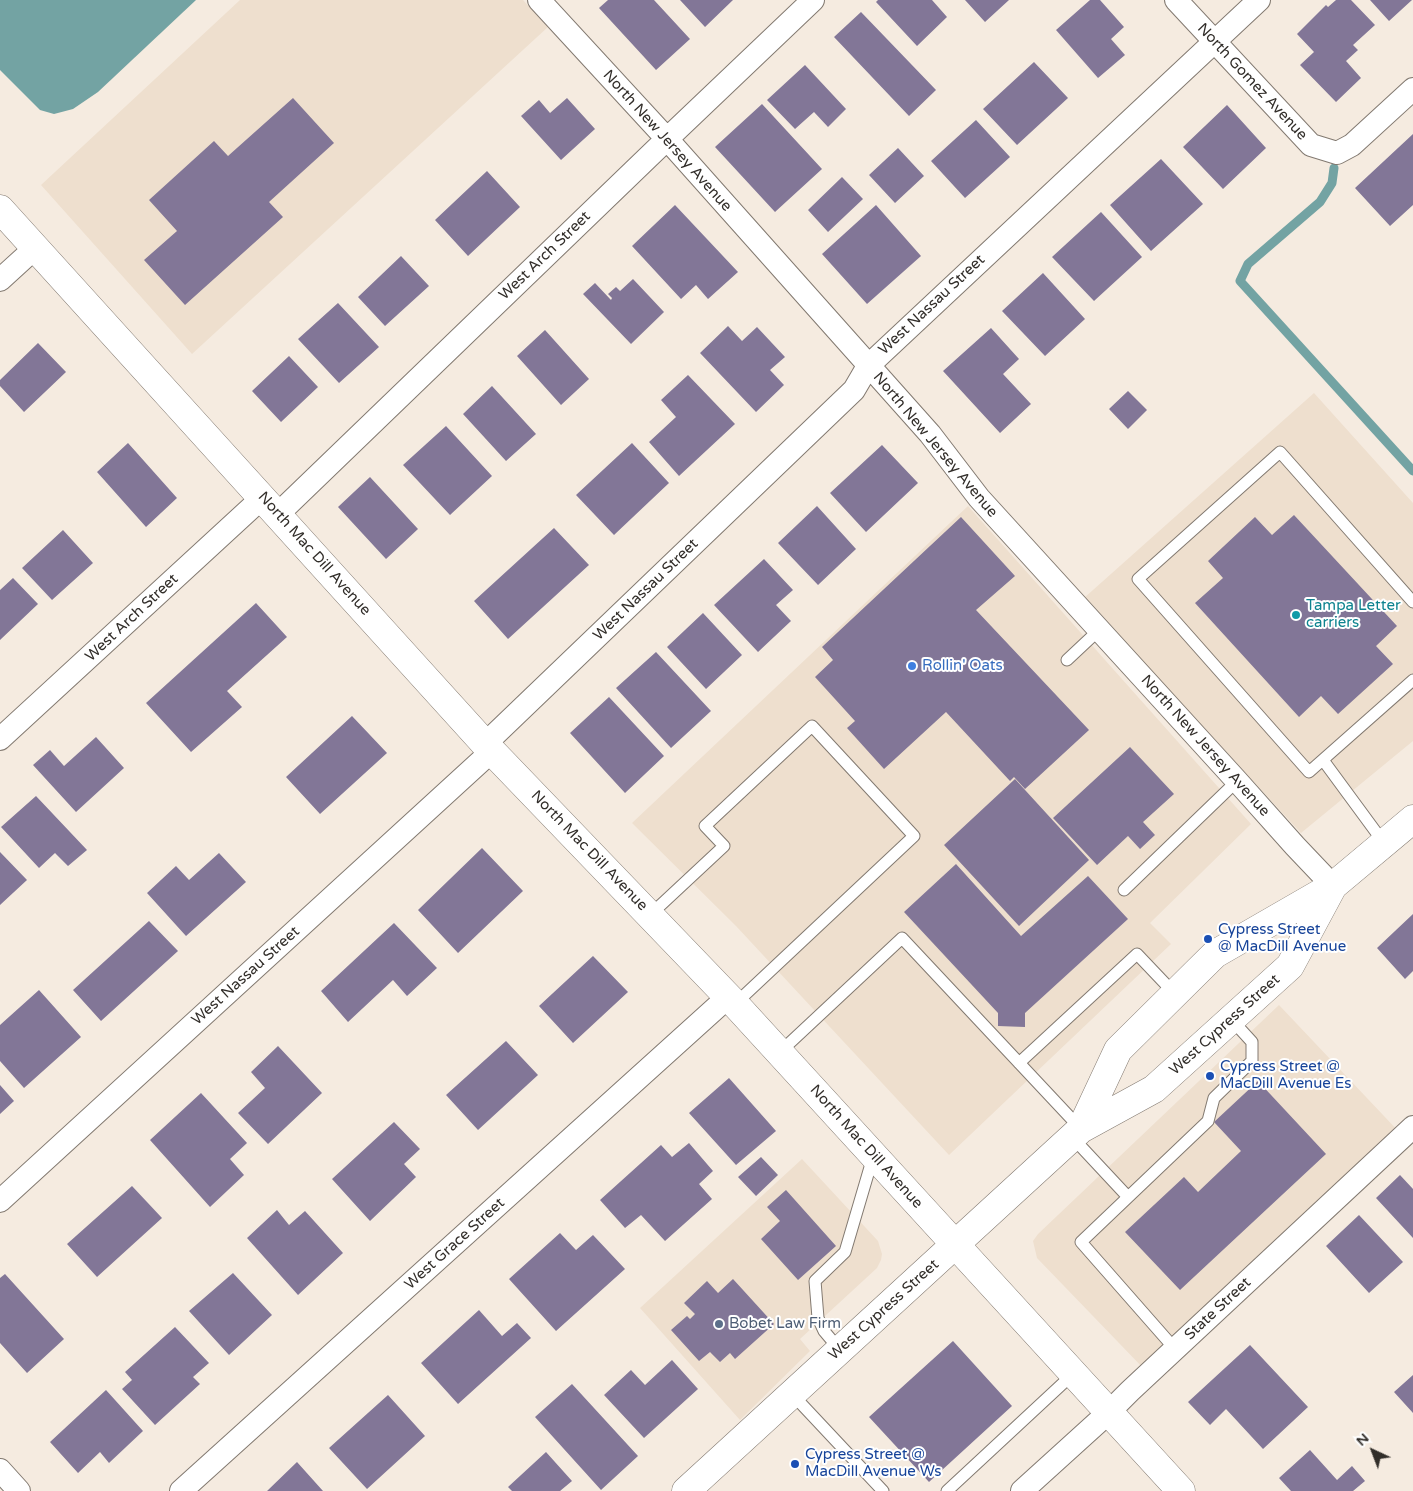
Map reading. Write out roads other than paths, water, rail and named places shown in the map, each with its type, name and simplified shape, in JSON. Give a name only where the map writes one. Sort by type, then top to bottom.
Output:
[{"type":"street","name":"North New Jersey Avenue","points":[[539,0],[667,139],[930,434],[979,498],[1333,886]]},
{"type":"street","name":"West Arch Street","points":[[0,739],[270,506],[667,139],[814,0]]},
{"type":"street","name":"North Gomez Avenue","points":[[1176,0],[1311,145],[1336,153],[1352,145],[1413,89]]},
{"type":"street","name":"West Nassau Street","points":[[0,1201],[489,747],[854,390],[868,366],[1259,0]]},
{"type":"street","name":"North Mac Dill Avenue","points":[[0,208],[489,747],[732,1000],[1180,1491]]},
{"type":"street","points":[[0,280],[36,248]]},
{"type":"street","name":"West Cypress Street","points":[[1076,1133],[1118,1050],[1215,954],[1333,886],[1413,819]]},
{"type":"street","name":"West Cypress Street","points":[[686,1491],[1076,1133],[1154,1089],[1290,966],[1333,886]]},
{"type":"street","name":"West Grace Street","points":[[182,1491],[732,1000]]},
{"type":"street","name":"State Street","points":[[1022,1491],[1108,1413],[1413,1127]]},
{"type":"street","points":[[0,1470],[19,1491]]},
{"type":"lane","points":[[1413,602],[1280,452],[1138,579],[1309,772],[1413,680]]},
{"type":"lane","points":[[1066,660],[1098,630]]},
{"type":"lane","points":[[650,915],[724,846],[705,826],[812,726],[914,836],[732,1000]]},
{"type":"lane","points":[[1323,760],[1384,843]]},
{"type":"lane","points":[[1124,890],[1237,780]]},
{"type":"lane","points":[[780,1052],[902,938],[1019,1063],[1128,1197]]},
{"type":"lane","points":[[1019,1063],[1137,954],[1175,994]]},
{"type":"lane","points":[[1175,1349],[1081,1242],[1208,1121],[1214,1098],[1252,1061],[1252,1042],[1231,1020]]},
{"type":"lane","points":[[840,1350],[824,1331],[818,1318],[815,1281],[845,1252],[874,1156]]},
{"type":"lane","points":[[947,1491],[1072,1374]]},
{"type":"lane","points":[[792,1394],[883,1491]]},
{"type":"water","points":[[0,0],[196,0],[98,92],[73,109],[54,114],[40,110],[0,70]]},
{"type":"waterway","points":[[1334,168],[1332,183],[1320,202],[1248,264],[1240,281],[1413,471]]},
{"type":"place","name":"Tampa Letter carriers","points":[[1296,615]]},
{"type":"place","name":"Rollin' Oats","points":[[912,666]]},
{"type":"place","name":"Cypress Street @ MacDill Avenue","points":[[1208,939]]},
{"type":"place","name":"Cypress Street @ MacDill Avenue Es","points":[[1210,1076]]},
{"type":"place","name":"Bobet Law Firm","points":[[719,1324]]},
{"type":"place","name":"Cypress Street @ MacDill Avenue Ws","points":[[795,1464]]}]
